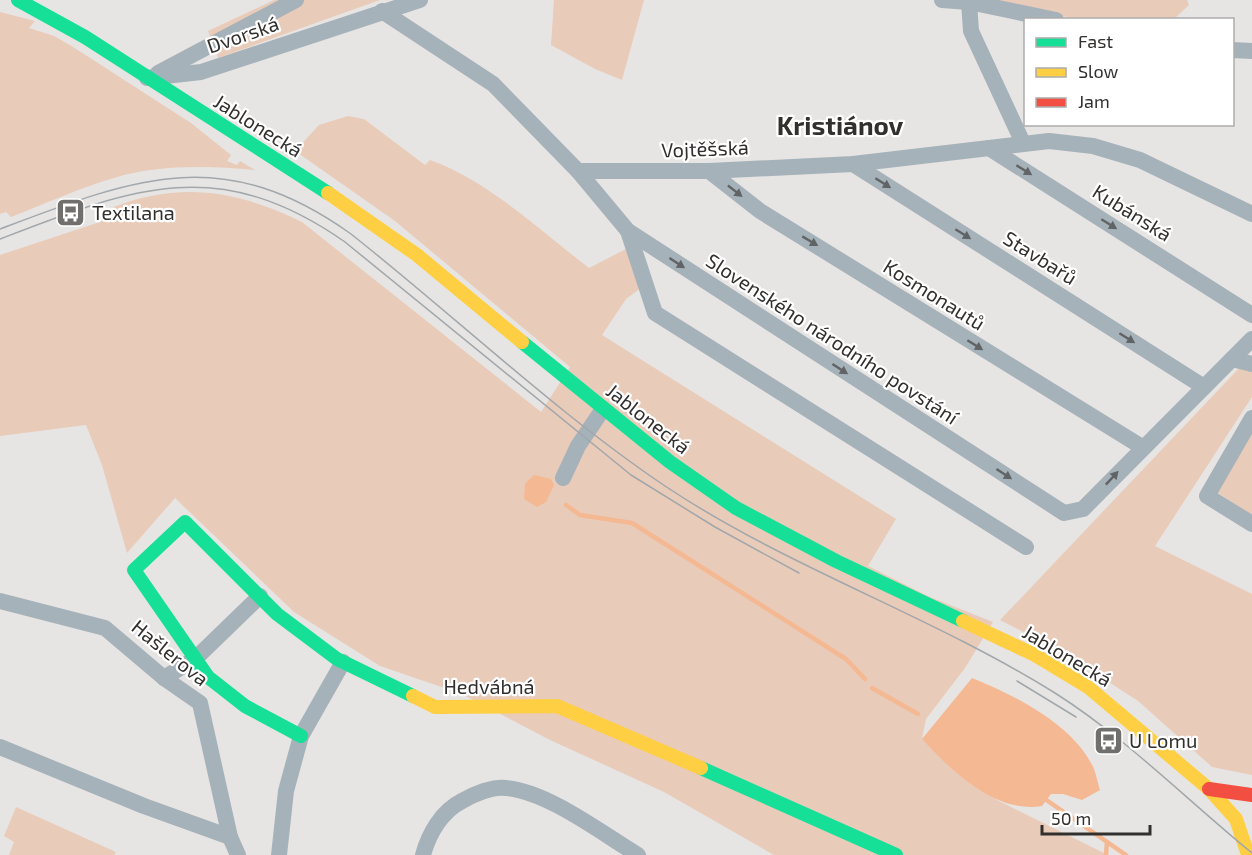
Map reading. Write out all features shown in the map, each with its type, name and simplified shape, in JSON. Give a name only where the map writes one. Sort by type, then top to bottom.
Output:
[{"type":"main road","name":"Jablonecká","points":[[18,0],[85,37],[340,201],[417,255],[603,410],[670,462],[736,508],[846,566],[1035,655],[1088,687],[1244,816]]},
{"type":"main road","name":"Hedvábná","points":[[196,658],[134,570],[185,522],[277,614],[343,662],[435,707],[556,706],[631,736],[896,855]]},
{"type":"main road","points":[[196,658],[208,677],[245,706],[301,736]]},
{"type":"main road","points":[[1209,789],[1252,795]]},
{"type":"main road","points":[[1248,855],[1249,834]]},
{"type":"street","points":[[147,79],[296,0]]},
{"type":"street","name":"Dvorská","points":[[147,79],[201,72],[420,0]]},
{"type":"street","points":[[942,0],[969,2],[1046,18]]},
{"type":"street","points":[[969,2],[971,31],[1023,143]]},
{"type":"street","points":[[382,11],[493,84],[578,171]]},
{"type":"street","points":[[1234,50],[1252,51]]},
{"type":"street","name":"Vojtěšská","points":[[578,171],[709,171],[853,164],[1049,141],[1093,146],[1140,160],[1252,214]]},
{"type":"street","name":"Kubánská","points":[[989,147],[1252,315]]},
{"type":"street","name":"Stavbařů","points":[[853,164],[1204,387]]},
{"type":"street","name":"Slovenského národního povstání","points":[[578,171],[628,231],[1064,513],[1083,509],[1142,447]]},
{"type":"street","name":"Kosmonautů","points":[[709,171],[766,214],[1142,447]]},
{"type":"street","points":[[628,231],[656,313],[1026,547]]},
{"type":"street","points":[[1142,447],[1252,339]]},
{"type":"street","points":[[1232,359],[1252,364]]},
{"type":"street","points":[[563,478],[578,446],[603,410]]},
{"type":"street","points":[[1252,418],[1207,496],[1252,524]]},
{"type":"street","points":[[164,678],[196,658],[260,596]]},
{"type":"street","name":"Hašlerova","points":[[0,601],[105,628],[164,678],[200,703],[230,837],[238,855]]},
{"type":"street","points":[[279,855],[286,791],[301,736],[343,662]]},
{"type":"street","points":[[0,747],[144,806],[230,837]]},
{"type":"street","points":[[423,855],[428,837],[451,807],[474,795],[506,787],[550,802],[638,855]]},
{"type":"street","points":[[1244,816],[1249,834]]},
{"type":"shaded area","points":[[274,0],[380,0],[218,58],[208,31]]},
{"type":"shaded area","points":[[554,0],[644,0],[622,80],[595,69],[551,45]]},
{"type":"shaded area","points":[[982,0],[1187,0],[1189,5],[1175,18],[1072,18]]},
{"type":"shaded area","points":[[0,12],[35,21],[29,28],[54,36],[73,47],[191,123],[231,155],[227,161],[237,165],[240,161],[255,170],[202,167],[166,168],[131,173],[75,191],[11,217],[6,212],[0,214]]},
{"type":"shaded area","points":[[348,116],[364,119],[425,165],[430,160],[473,180],[513,208],[589,268],[626,249],[641,288],[626,299],[602,335],[896,519],[868,566],[930,597],[993,622],[965,668],[926,719],[922,739],[997,800],[1108,855],[774,855],[664,792],[550,740],[462,694],[380,666],[294,612],[175,498],[127,553],[102,465],[86,425],[0,436],[0,255],[117,215],[111,208],[160,194],[184,192],[231,196],[278,211],[302,222],[541,412],[570,367],[395,221],[295,151],[319,125]]},
{"type":"shaded area","points":[[1243,364],[1252,371],[1252,397],[1155,546],[1252,594],[1252,775],[1212,767],[1138,701],[1064,653],[1000,620]]},
{"type":"shaded area","points":[[1252,427],[1252,516],[1217,492]]},
{"type":"shaded area","points":[[534,475],[551,479],[554,485],[546,502],[537,507],[524,499],[525,484]]},
{"type":"shaded area","points":[[972,678],[1022,701],[1069,735],[1091,763],[1100,790],[1082,800],[1063,794],[1051,794],[1042,806],[1025,807],[991,796],[975,787],[946,764],[922,739]]},
{"type":"shaded area","points":[[16,807],[116,852],[114,855],[9,855],[14,842],[4,836]]},
{"type":"waterway","points":[[566,505],[580,515],[632,523],[846,659],[865,679]]},
{"type":"waterway","points":[[872,688],[918,714]]},
{"type":"waterway","points":[[1042,797],[1126,855]]},
{"type":"waterway","points":[[1106,855],[1107,842]]},
{"type":"tram line","points":[[0,229],[94,195],[136,184],[178,178],[219,179],[261,187],[304,205],[351,234],[584,427],[665,486],[760,542],[959,639],[1055,693],[1131,749],[1252,853]]},
{"type":"tram line","points":[[0,239],[92,205],[134,194],[174,188],[215,188],[256,197],[299,214],[345,242],[631,475],[715,527],[799,573]]},
{"type":"tram line","points":[[1017,681],[1076,717]]},
{"type":"traffic: fast","points":[[18,0],[85,37],[328,193]]},
{"type":"traffic: fast","points":[[522,342],[670,462],[736,508],[836,561],[963,621]]},
{"type":"traffic: fast","points":[[301,736],[245,706],[208,677],[134,570],[185,522],[277,614],[337,659],[413,696]]},
{"type":"traffic: fast","points":[[701,768],[896,855]]},
{"type":"traffic: slow","points":[[328,193],[417,255],[522,342]]},
{"type":"traffic: slow","points":[[963,621],[1035,655],[1088,687],[1209,789],[1236,819],[1248,855]]},
{"type":"traffic: slow","points":[[413,696],[435,707],[557,706],[701,768]]},
{"type":"traffic: jam","points":[[1209,789],[1252,795]]},
{"type":"place","name":"Textilana","points":[[71,213]]},
{"type":"place","name":"U Lomu","points":[[1108,741]]},
{"type":"district","name":"Kristiánov","points":[[840,126]]}]
